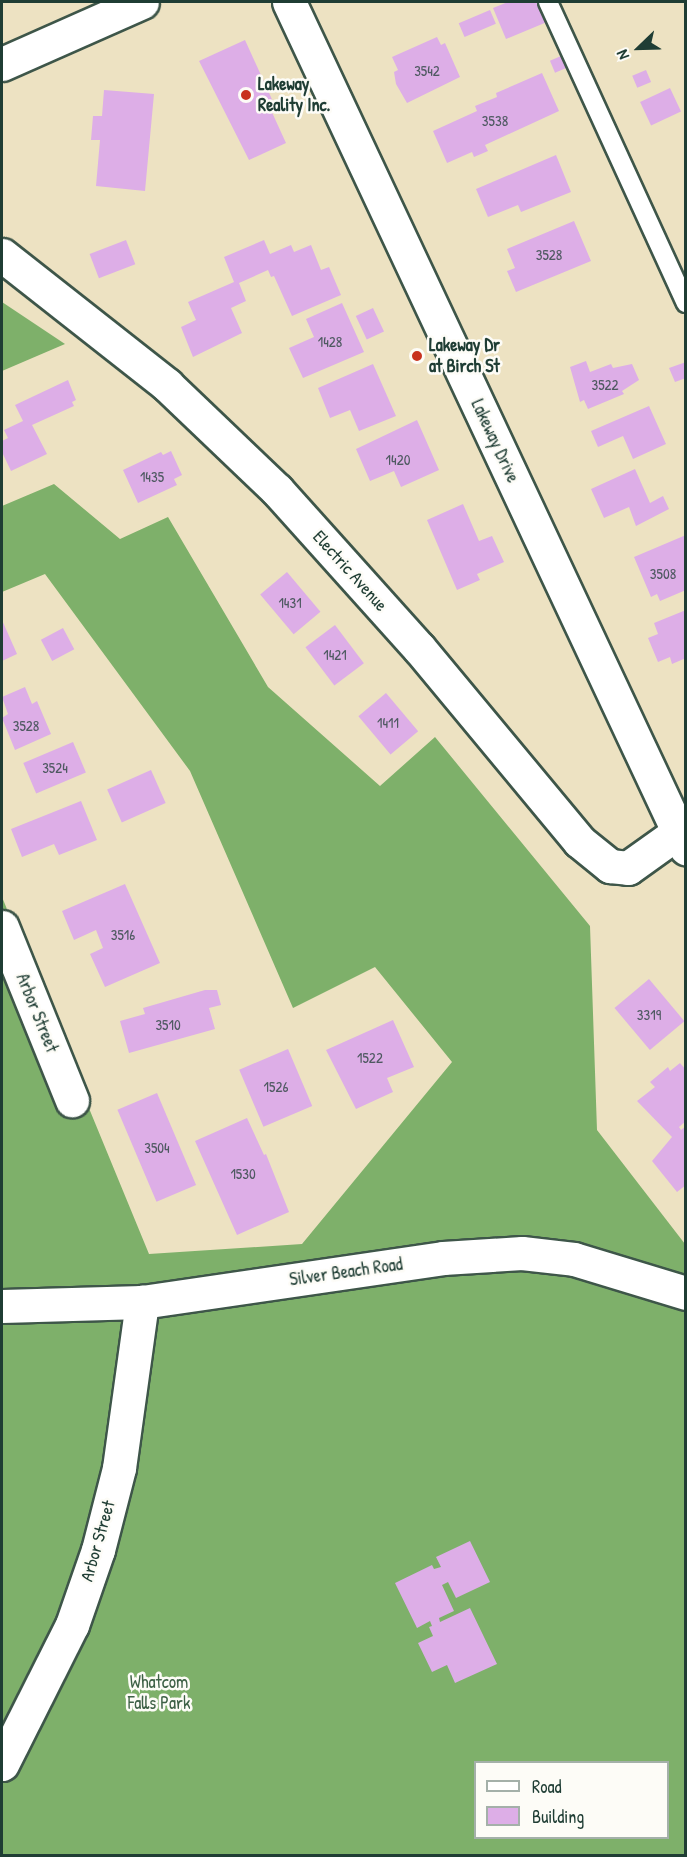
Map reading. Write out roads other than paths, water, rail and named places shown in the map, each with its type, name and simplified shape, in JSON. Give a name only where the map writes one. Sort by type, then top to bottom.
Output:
[{"type":"main road","points":[[2,64],[142,2]]},
{"type":"main road","name":"Lakeway Drive","points":[[290,2],[683,836]]},
{"type":"main road","name":"Electric Avenue","points":[[2,255],[167,385],[277,490],[419,648],[579,841],[610,866],[628,868],[683,836]]},
{"type":"main road","name":"Arbor Street","points":[[2,927],[72,1100]]},
{"type":"main road","name":"Silver Beach Road","points":[[2,1306],[142,1302],[443,1258],[522,1253],[574,1259],[686,1293]]},
{"type":"main road","name":"Arbor Street","points":[[2,1764],[72,1625],[98,1550],[119,1468],[142,1302]]},
{"type":"lane","points":[[548,2],[686,303]]},
{"type":"place","name":"Lakeway Reality Inc.","points":[[246,95]]},
{"type":"place","name":"Lakeway Dr at Birch St","points":[[417,356]]},
{"type":"park label","name":"Whatcom Falls Park","points":[[159,1693]]}]
